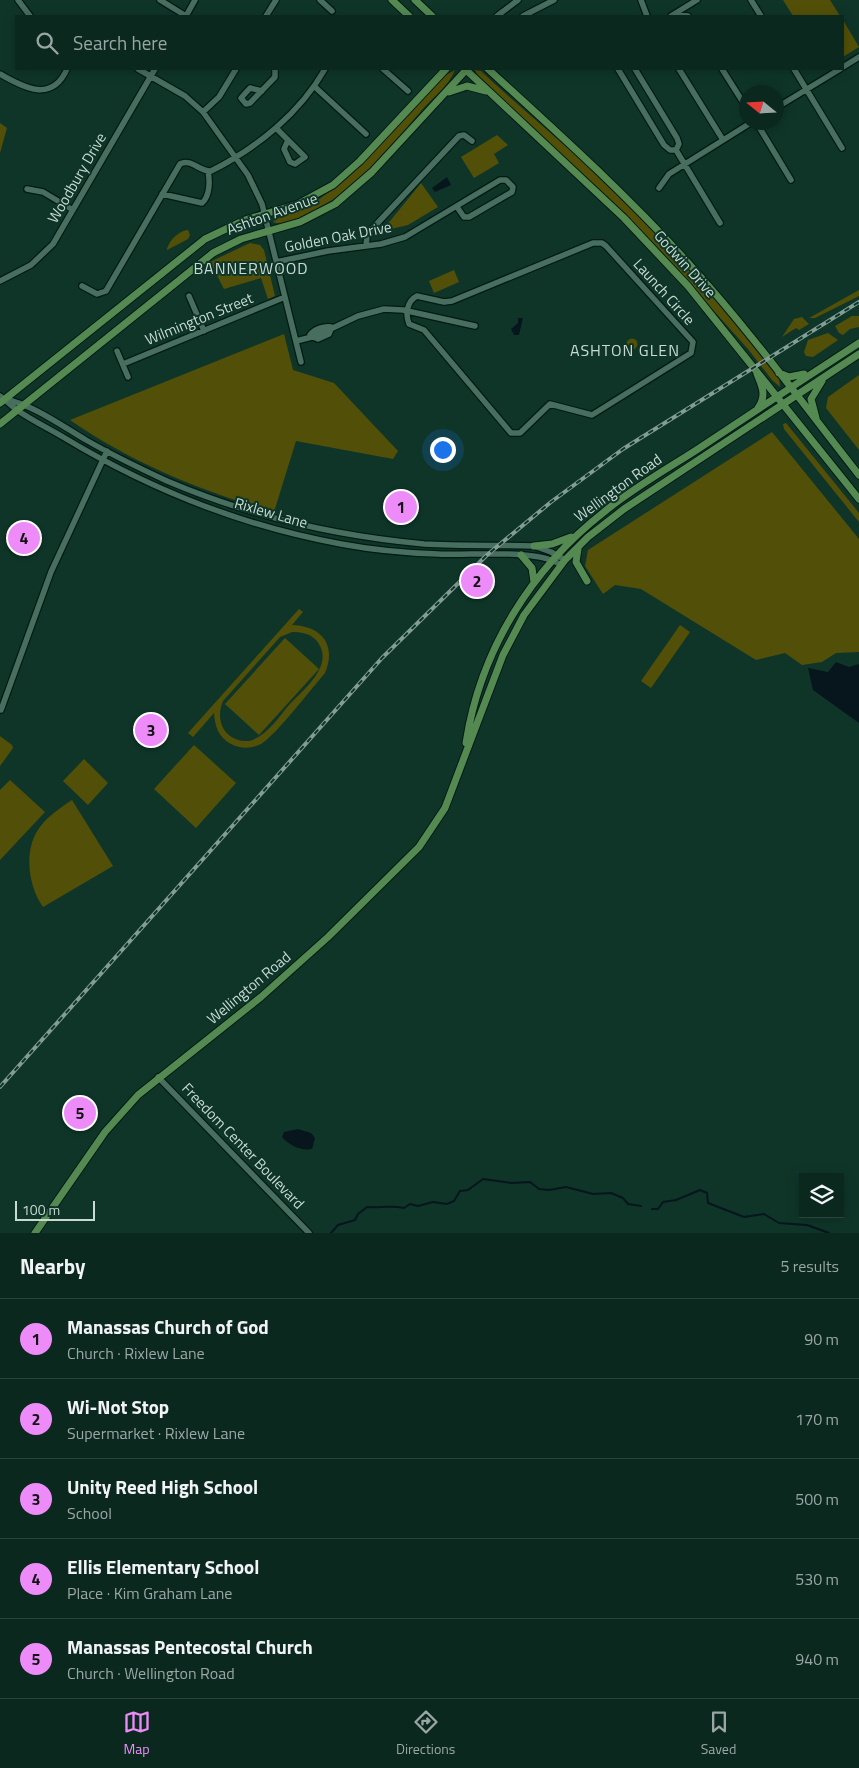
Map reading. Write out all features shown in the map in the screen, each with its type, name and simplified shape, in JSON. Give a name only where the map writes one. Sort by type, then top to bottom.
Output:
[{"type":"main road","points":[[392,0],[408,15]]},
{"type":"main road","points":[[415,0],[431,15]]},
{"type":"main road","points":[[436,80],[439,70]]},
{"type":"main road","name":"Ashton Avenue","points":[[2,399],[192,248],[229,226],[298,204],[333,185],[360,160],[445,70]]},
{"type":"main road","name":"Ashton Avenue","points":[[0,424],[201,262],[225,246],[311,217],[348,194],[372,172],[465,70]]},
{"type":"main road","name":"Godwin Drive","points":[[467,70],[647,242],[693,292],[859,499]]},
{"type":"main road","name":"Godwin Drive","points":[[489,70],[654,226],[724,304],[859,475]]},
{"type":"main road","points":[[496,70],[501,80]]},
{"type":"main road","points":[[442,96],[458,87],[467,86],[481,88],[493,95]]},
{"type":"main road","name":"Wellington Road","points":[[465,753],[471,719],[487,666],[509,619],[534,582],[555,557],[582,530],[615,503],[753,413],[790,386],[819,370],[859,343]]},
{"type":"main road","name":"Wellington Road","points":[[35,1233],[109,1126],[138,1095],[158,1077],[218,1032],[270,989],[410,858],[438,822],[451,794],[465,753],[512,637],[541,590],[563,563],[624,509],[859,354]]},
{"type":"main road","points":[[753,413],[761,404],[764,395],[754,367]]},
{"type":"main road","points":[[779,373],[797,377],[819,370]]},
{"type":"main road","points":[[818,423],[811,398],[825,377]]},
{"type":"main road","points":[[534,546],[562,541],[582,530]]},
{"type":"main road","points":[[580,546],[576,562],[586,581]]},
{"type":"main road","points":[[521,555],[532,568],[534,582]]},
{"type":"street","points":[[18,0],[29,15]]},
{"type":"street","points":[[160,0],[184,15]]},
{"type":"street","points":[[187,15],[196,0]]},
{"type":"street","points":[[267,15],[276,0]]},
{"type":"street","points":[[320,0],[332,11]]},
{"type":"street","points":[[497,15],[518,0]]},
{"type":"street","points":[[525,15],[554,0]]},
{"type":"street","points":[[641,0],[647,15]]},
{"type":"street","points":[[674,15],[697,0]]},
{"type":"street","points":[[751,0],[760,15]]},
{"type":"street","points":[[844,66],[859,57]]},
{"type":"street","points":[[0,74],[22,87],[43,90],[57,83],[66,70]]},
{"type":"street","points":[[140,70],[185,96],[203,112],[236,156],[256,189],[301,362]]},
{"type":"street","name":"Woodbury Drive","points":[[0,281],[30,265],[46,252],[73,210],[154,70]]},
{"type":"street","points":[[203,112],[219,97],[235,70]]},
{"type":"street","points":[[262,91],[275,77],[276,70]]},
{"type":"street","points":[[208,171],[236,156],[276,128],[314,87],[324,70]]},
{"type":"street","points":[[384,70],[408,92]]},
{"type":"street","points":[[619,70],[664,145],[670,150],[676,150]]},
{"type":"street","points":[[636,70],[678,138],[679,144],[676,150]]},
{"type":"street","points":[[680,70],[723,140]]},
{"type":"street","points":[[723,70],[739,96]]},
{"type":"street","points":[[795,70],[842,148]]},
{"type":"street","points":[[784,103],[838,70]]},
{"type":"street","points":[[314,87],[366,134]]},
{"type":"street","points":[[276,128],[288,140]]},
{"type":"street","points":[[659,188],[669,174],[740,130]]},
{"type":"street","points":[[759,130],[791,180]]},
{"type":"street","points":[[366,246],[367,236],[372,229],[459,136],[464,135],[472,141]]},
{"type":"street","points":[[676,150],[720,224]]},
{"type":"street","points":[[82,286],[97,294],[106,291],[182,162],[189,162],[208,171]]},
{"type":"street","points":[[162,194],[202,203],[206,198],[209,181],[208,171]]},
{"type":"street","name":"Golden Oak Drive","points":[[276,262],[319,252],[366,246],[405,237],[500,180],[506,180],[512,187],[512,192],[470,217],[464,216],[457,207]]},
{"type":"street","points":[[27,189],[43,192],[73,210]]},
{"type":"street","name":"Launch Circle","points":[[598,243],[606,246],[686,334],[693,342],[693,349],[691,353],[592,415],[550,404],[516,434],[512,433],[421,327],[409,324],[407,311],[414,297],[444,302],[452,301],[598,243]]},
{"type":"street","points":[[189,296],[204,331]]},
{"type":"street","name":"Wilmington Street","points":[[123,364],[285,298]]},
{"type":"street","points":[[296,341],[310,336],[314,331],[325,326],[331,327],[375,310],[393,309],[407,311],[475,326]]},
{"type":"street","points":[[117,351],[128,377]]},
{"type":"street","name":"Rixlew Lane","points":[[2,399],[26,404],[107,451],[190,490],[254,513],[344,534],[425,544],[534,546],[563,563]]},
{"type":"street","name":"Rixlew Lane","points":[[2,399],[103,460],[165,491],[222,513],[314,538],[371,548],[421,553],[555,557]]},
{"type":"street","points":[[1,710],[51,572],[107,451]]},
{"type":"street","name":"Freedom Center Boulevard","points":[[158,1077],[309,1233]]},
{"type":"shaded area","points":[[783,0],[830,0],[839,15],[792,15]]},
{"type":"shaded area","points":[[844,22],[859,47],[844,56]]},
{"type":"shaded area","points":[[455,70],[445,87],[355,183],[324,206],[299,219],[286,223],[273,222],[317,201],[345,179],[442,77]]},
{"type":"shaded area","points":[[475,70],[481,71],[566,146],[643,220],[735,323],[779,377],[780,387],[651,241],[478,76]]},
{"type":"shaded area","points":[[0,123],[7,128],[0,153]]},
{"type":"shaded area","points":[[497,135],[508,145],[494,154],[499,163],[474,178],[461,157]]},
{"type":"shaded area","points":[[447,177],[451,185],[435,192],[432,188]]},
{"type":"shaded area","points":[[421,183],[438,207],[408,225],[382,231]]},
{"type":"shaded area","points":[[188,230],[190,235],[188,239],[167,250],[174,237]]},
{"type":"shaded area","points":[[250,243],[260,245],[264,250],[275,296],[268,299],[261,278],[224,289],[210,262]]},
{"type":"shaded area","points":[[454,270],[459,282],[434,293],[429,281]]},
{"type":"shaded area","points":[[859,290],[859,296],[815,318],[809,318]]},
{"type":"shaded area","points":[[852,316],[859,316],[859,327],[850,329],[843,335],[839,333],[835,326]]},
{"type":"shaded area","points":[[802,317],[809,324],[799,330],[796,328],[782,337],[794,319]]},
{"type":"shaded area","points":[[518,318],[523,318],[519,335],[514,335],[511,329],[518,323]]},
{"type":"shaded area","points":[[828,333],[838,340],[813,357],[806,356],[804,352],[808,340]]},
{"type":"shaded area","points":[[284,334],[293,370],[334,383],[398,451],[393,459],[296,441],[274,512],[220,495],[168,474],[118,450],[70,420]]},
{"type":"shaded area","points":[[632,338],[638,344],[632,350],[626,344]]},
{"type":"shaded area","points":[[859,375],[859,450],[826,408],[828,397]]},
{"type":"shaded area","points":[[786,423],[859,513],[859,522],[784,429],[783,424]]},
{"type":"shaded area","points":[[772,432],[859,539],[859,652],[836,653],[822,662],[802,665],[785,653],[756,660],[641,589],[615,585],[603,594],[585,566],[588,550]]},
{"type":"shaded area","points":[[299,609],[303,612],[292,625],[311,629],[324,638],[329,653],[328,663],[325,673],[275,732],[257,746],[250,748],[238,747],[220,735],[216,727],[214,713],[193,737],[188,733]],"holes":[[[292,632],[304,633],[317,641],[322,653],[319,669],[308,685],[261,736],[249,741],[234,738],[228,734],[221,723],[220,716],[223,701],[280,637]]]},
{"type":"shaded area","points":[[680,625],[690,632],[651,688],[641,681]]},
{"type":"shaded area","points":[[285,638],[319,669],[259,735],[225,704]]},
{"type":"shaded area","points":[[836,662],[849,667],[859,664],[859,723],[813,690],[808,668],[828,672]]},
{"type":"shaded area","points":[[0,736],[12,745],[13,748],[0,766]]},
{"type":"shaded area","points":[[194,745],[236,783],[196,828],[154,789]]},
{"type":"shaded area","points":[[84,759],[108,783],[88,805],[63,781]]},
{"type":"shaded area","points":[[10,780],[45,812],[0,860],[0,790]]},
{"type":"shaded area","points":[[72,800],[113,866],[43,907],[31,878],[29,867],[31,846],[43,823],[54,812]]},
{"type":"shaded area","points":[[298,1129],[311,1133],[315,1138],[312,1149],[296,1147],[282,1137],[284,1132]]},
{"type":"waterway","points":[[331,1233],[338,1225],[355,1220],[358,1214],[367,1207],[404,1208],[410,1204],[418,1206],[433,1202],[447,1204],[454,1201],[460,1191],[468,1190],[483,1179],[511,1183],[530,1182],[539,1189],[549,1190],[566,1187],[593,1194],[611,1193],[623,1198],[628,1204],[641,1206]]},
{"type":"waterway","points":[[652,1209],[658,1209],[663,1202],[676,1200],[700,1190],[707,1193],[708,1203],[744,1217],[764,1214],[779,1223],[807,1225],[829,1233]]},
{"type":"railway","points":[[0,1087],[382,658],[487,555],[551,502],[623,449],[859,302]]},
{"type":"place","name":"Manassas Church of God","points":[[401,507]]},
{"type":"place","name":"Ellis Elementary School","points":[[24,538]]},
{"type":"place","name":"Wi-Not Stop","points":[[477,581]]},
{"type":"place","name":"Unity Reed High School","points":[[151,730]]},
{"type":"place","name":"Manassas Pentecostal Church","points":[[80,1113]]},
{"type":"district","name":"BANNERWOOD","points":[[251,268]]},
{"type":"district","name":"ASHTON GLEN","points":[[625,350]]}]
